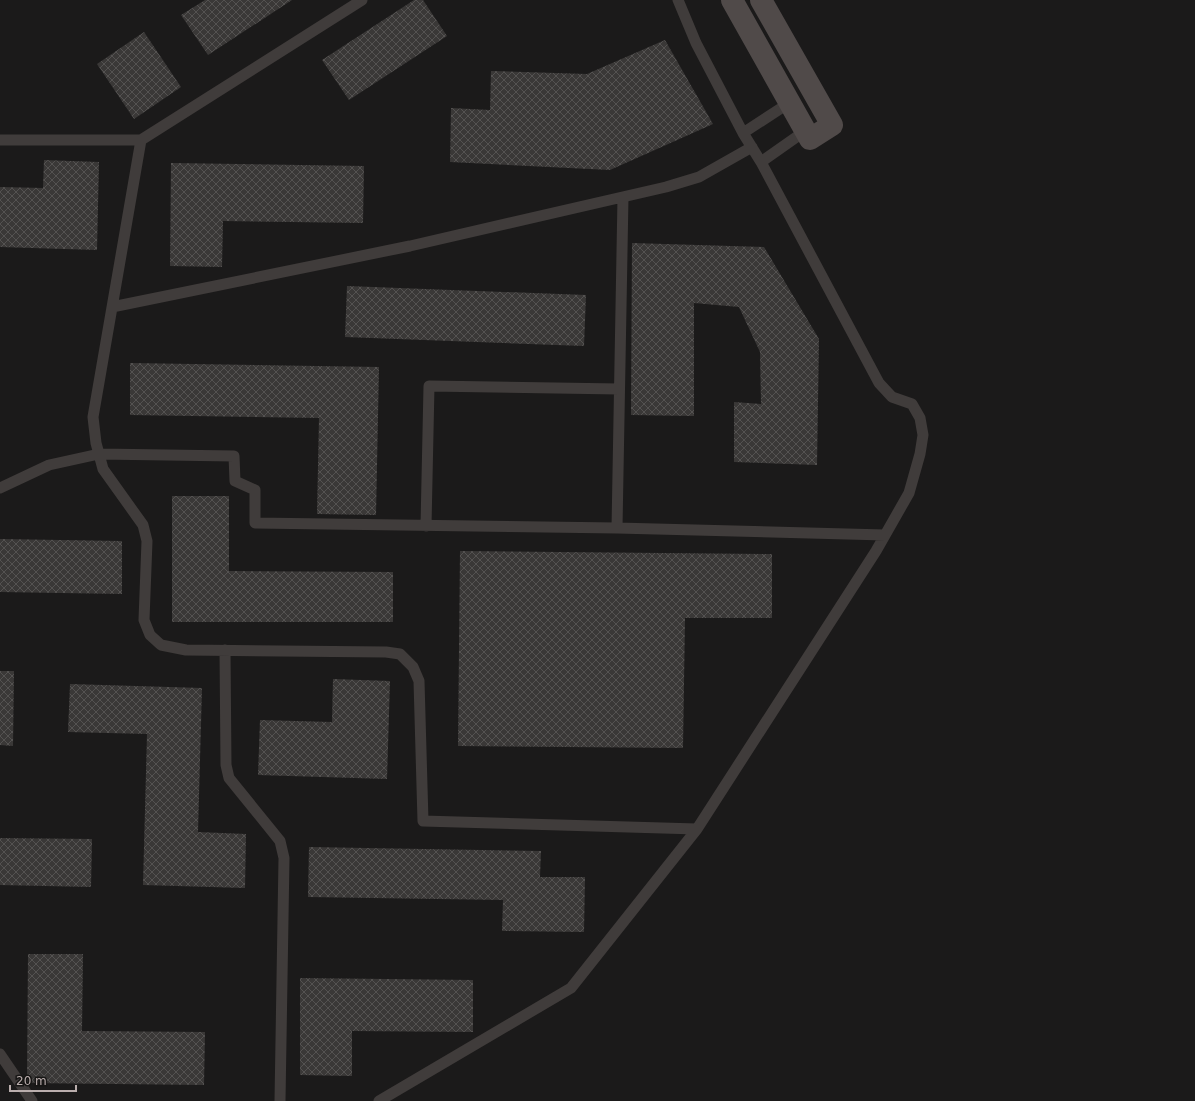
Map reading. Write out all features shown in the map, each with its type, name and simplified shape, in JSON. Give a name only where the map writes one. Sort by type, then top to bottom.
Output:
[{"type":"street","points":[[732,0],[810,139],[832,125],[761,0]]},
{"type":"lane","points":[[0,140],[141,140],[362,0]]},
{"type":"lane","points":[[379,1101],[571,988],[697,829],[876,551],[909,493],[920,454],[923,435],[920,418],[912,404],[892,397],[879,383],[761,162],[743,133],[696,43],[678,0]]},
{"type":"lane","points":[[743,133],[789,103]]},
{"type":"lane","points":[[761,162],[805,131]]},
{"type":"lane","points":[[141,140],[93,417],[96,442],[103,469],[143,525],[147,541],[144,620],[150,635],[161,645],[186,650],[386,652],[400,654],[413,667],[419,681],[423,821],[697,829]]},
{"type":"lane","points":[[112,307],[410,246],[666,187],[700,177],[752,147]]},
{"type":"lane","points":[[617,528],[623,197]]},
{"type":"lane","points":[[426,526],[429,386],[619,389]]},
{"type":"lane","points":[[0,488],[49,465],[99,454],[234,456],[236,481],[255,490],[255,523],[617,528],[885,535]]},
{"type":"lane","points":[[225,650],[226,766],[228,778],[280,841],[284,858],[280,1101]]},
{"type":"lane","points":[[0,1054],[32,1101]]},
{"type":"building","points":[[205,0],[292,0],[208,55],[181,15]]},
{"type":"building","points":[[414,0],[423,0],[447,36],[349,100],[322,60]]},
{"type":"building","points":[[144,32],[181,87],[134,119],[97,64]]},
{"type":"building","points":[[665,40],[713,124],[610,170],[450,162],[451,108],[490,110],[491,71],[587,74]]},
{"type":"building","points":[[44,160],[99,162],[97,250],[0,247],[0,187],[43,188]]},
{"type":"building","points":[[171,163],[364,166],[363,223],[223,221],[222,267],[170,266]]},
{"type":"building","points":[[632,243],[764,247],[819,339],[817,465],[734,462],[734,402],[761,404],[760,352],[739,307],[694,303],[694,416],[631,415]]},
{"type":"building","points":[[347,286],[586,295],[584,346],[345,337]]},
{"type":"building","points":[[130,363],[379,367],[376,515],[317,514],[319,418],[130,415]]},
{"type":"building","points":[[172,496],[229,496],[229,571],[393,572],[393,622],[172,622]]},
{"type":"building","points":[[0,539],[122,541],[122,594],[0,592]]},
{"type":"building","points":[[460,551],[772,554],[772,618],[685,618],[683,748],[458,746]]},
{"type":"building","points":[[0,671],[14,671],[13,746],[0,745]]},
{"type":"building","points":[[333,679],[390,681],[387,779],[258,775],[260,720],[332,722]]},
{"type":"building","points":[[70,684],[202,688],[198,832],[246,834],[245,888],[143,885],[147,734],[68,732]]},
{"type":"building","points":[[0,838],[92,839],[91,887],[0,885]]},
{"type":"building","points":[[309,847],[541,851],[540,877],[585,877],[584,932],[502,931],[503,900],[308,897]]},
{"type":"building","points":[[28,954],[83,954],[82,1031],[205,1032],[204,1085],[27,1083]]},
{"type":"building","points":[[300,978],[473,980],[473,1032],[352,1031],[352,1076],[300,1075]]}]
